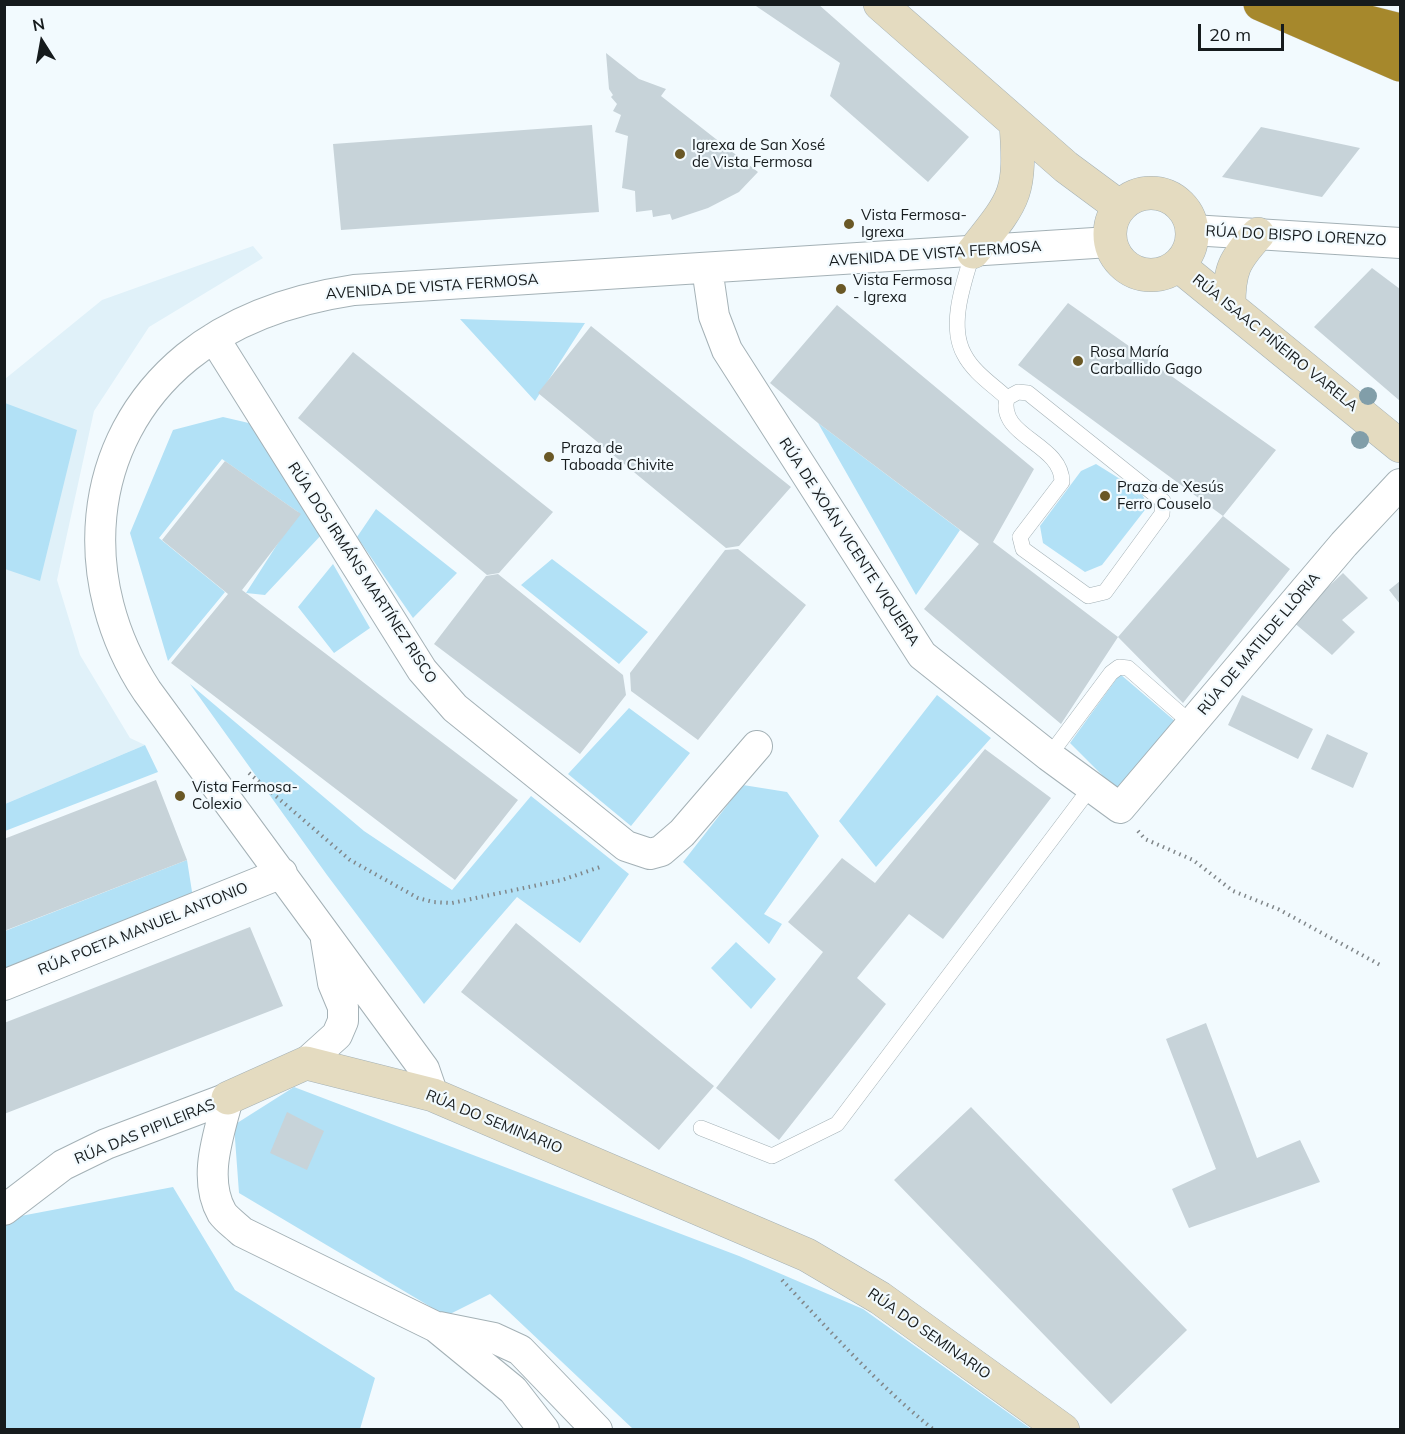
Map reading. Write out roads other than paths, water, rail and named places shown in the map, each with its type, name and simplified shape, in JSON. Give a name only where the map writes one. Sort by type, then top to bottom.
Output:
[{"type":"highway","points":[[1260,4],[1401,65]]},
{"type":"highway","points":[[1300,4],[1401,30]]},
{"type":"main road","points":[[880,4],[1016,124],[1120,207]]},
{"type":"main road","points":[[973,252],[1006,210],[1017,187],[1019,166],[1016,124]]},
{"type":"main road","points":[[1178,265],[1166,273],[1152,276],[1125,267],[1115,256],[1110,242],[1111,225],[1120,207],[1142,194],[1169,197],[1188,217],[1192,230]]},
{"type":"main road","name":"RÚA ISAAC PIÑEIRO VARELA","points":[[1192,230],[1186,255],[1178,265],[1401,446]]},
{"type":"main road","points":[[1229,305],[1232,269],[1243,250],[1258,234]]},
{"type":"main road","points":[[228,1098],[306,1063]]},
{"type":"main road","name":"RÚA DO SEMINARIO","points":[[306,1063],[433,1095],[807,1255],[880,1298],[1063,1430]]},
{"type":"street","name":"RÚA DO BISPO LORENZO","points":[[1192,230],[1401,243]]},
{"type":"street","name":"AVENIDA DE VISTA FERMOSA","points":[[433,1095],[424,1069],[134,672],[119,641],[102,582],[100,538],[104,499],[125,434],[136,415],[186,358],[214,338],[243,321],[313,296],[354,290],[1110,242]]},
{"type":"street","name":"RÚA DE XOÁN VICENTE VIQUEIRA","points":[[707,268],[714,316],[727,350],[922,655],[1049,756],[1120,807]]},
{"type":"street","name":"RÚA DOS IRMÁNS MARTÍNEZ RISCO","points":[[214,338],[438,691],[455,708],[626,846],[650,854],[661,851],[682,833],[757,746]]},
{"type":"street","name":"RÚA DE MATILDE LLÒRIA","points":[[1120,807],[1344,544],[1401,484]]},
{"type":"street","name":"RÚA POETA MANUEL ANTONIO","points":[[4,985],[282,873]]},
{"type":"street","name":"AVENIDA DE VISTA FERMOSA","points":[[306,1063],[337,1035],[343,1021],[343,1007],[333,983],[325,934]]},
{"type":"street","name":"RÚA DAS PIPILEIRAS","points":[[4,1210],[63,1165],[106,1144],[228,1098]]},
{"type":"street","points":[[228,1098],[212,1170],[215,1194],[223,1214],[242,1232],[436,1327],[513,1390],[544,1430]]},
{"type":"street","points":[[436,1327],[495,1338],[520,1350],[597,1430]]},
{"type":"lane","points":[[973,252],[959,312],[959,340],[964,354],[973,366],[1007,398]]},
{"type":"lane","points":[[1018,392],[1028,393],[1163,501],[1162,514],[1105,592],[1088,596],[1023,549],[1020,537],[1062,482],[1062,471],[1055,458],[1009,421],[1004,409],[1007,398],[1018,392]]},
{"type":"lane","points":[[1049,756],[1111,673],[1119,667],[1128,668],[1192,724]]},
{"type":"lane","points":[[701,1128],[772,1156],[837,1124],[1091,787]]},
{"type":"place","name":"Igrexa de San Xosé de Vista Fermosa","points":[[680,154]]},
{"type":"place","name":"Vista Fermosa- Igrexa","points":[[849,224]]},
{"type":"place","name":"Vista Fermosa - Igrexa","points":[[841,289]]},
{"type":"place","name":"Rosa María Carballido Gago","points":[[1078,361]]},
{"type":"place","name":"Praza de Taboada Chivite","points":[[549,457]]},
{"type":"place","name":"Praza de Xesús Ferro Couselo","points":[[1105,496]]},
{"type":"place","name":"Vista Fermosa- Colexio","points":[[180,796]]}]
